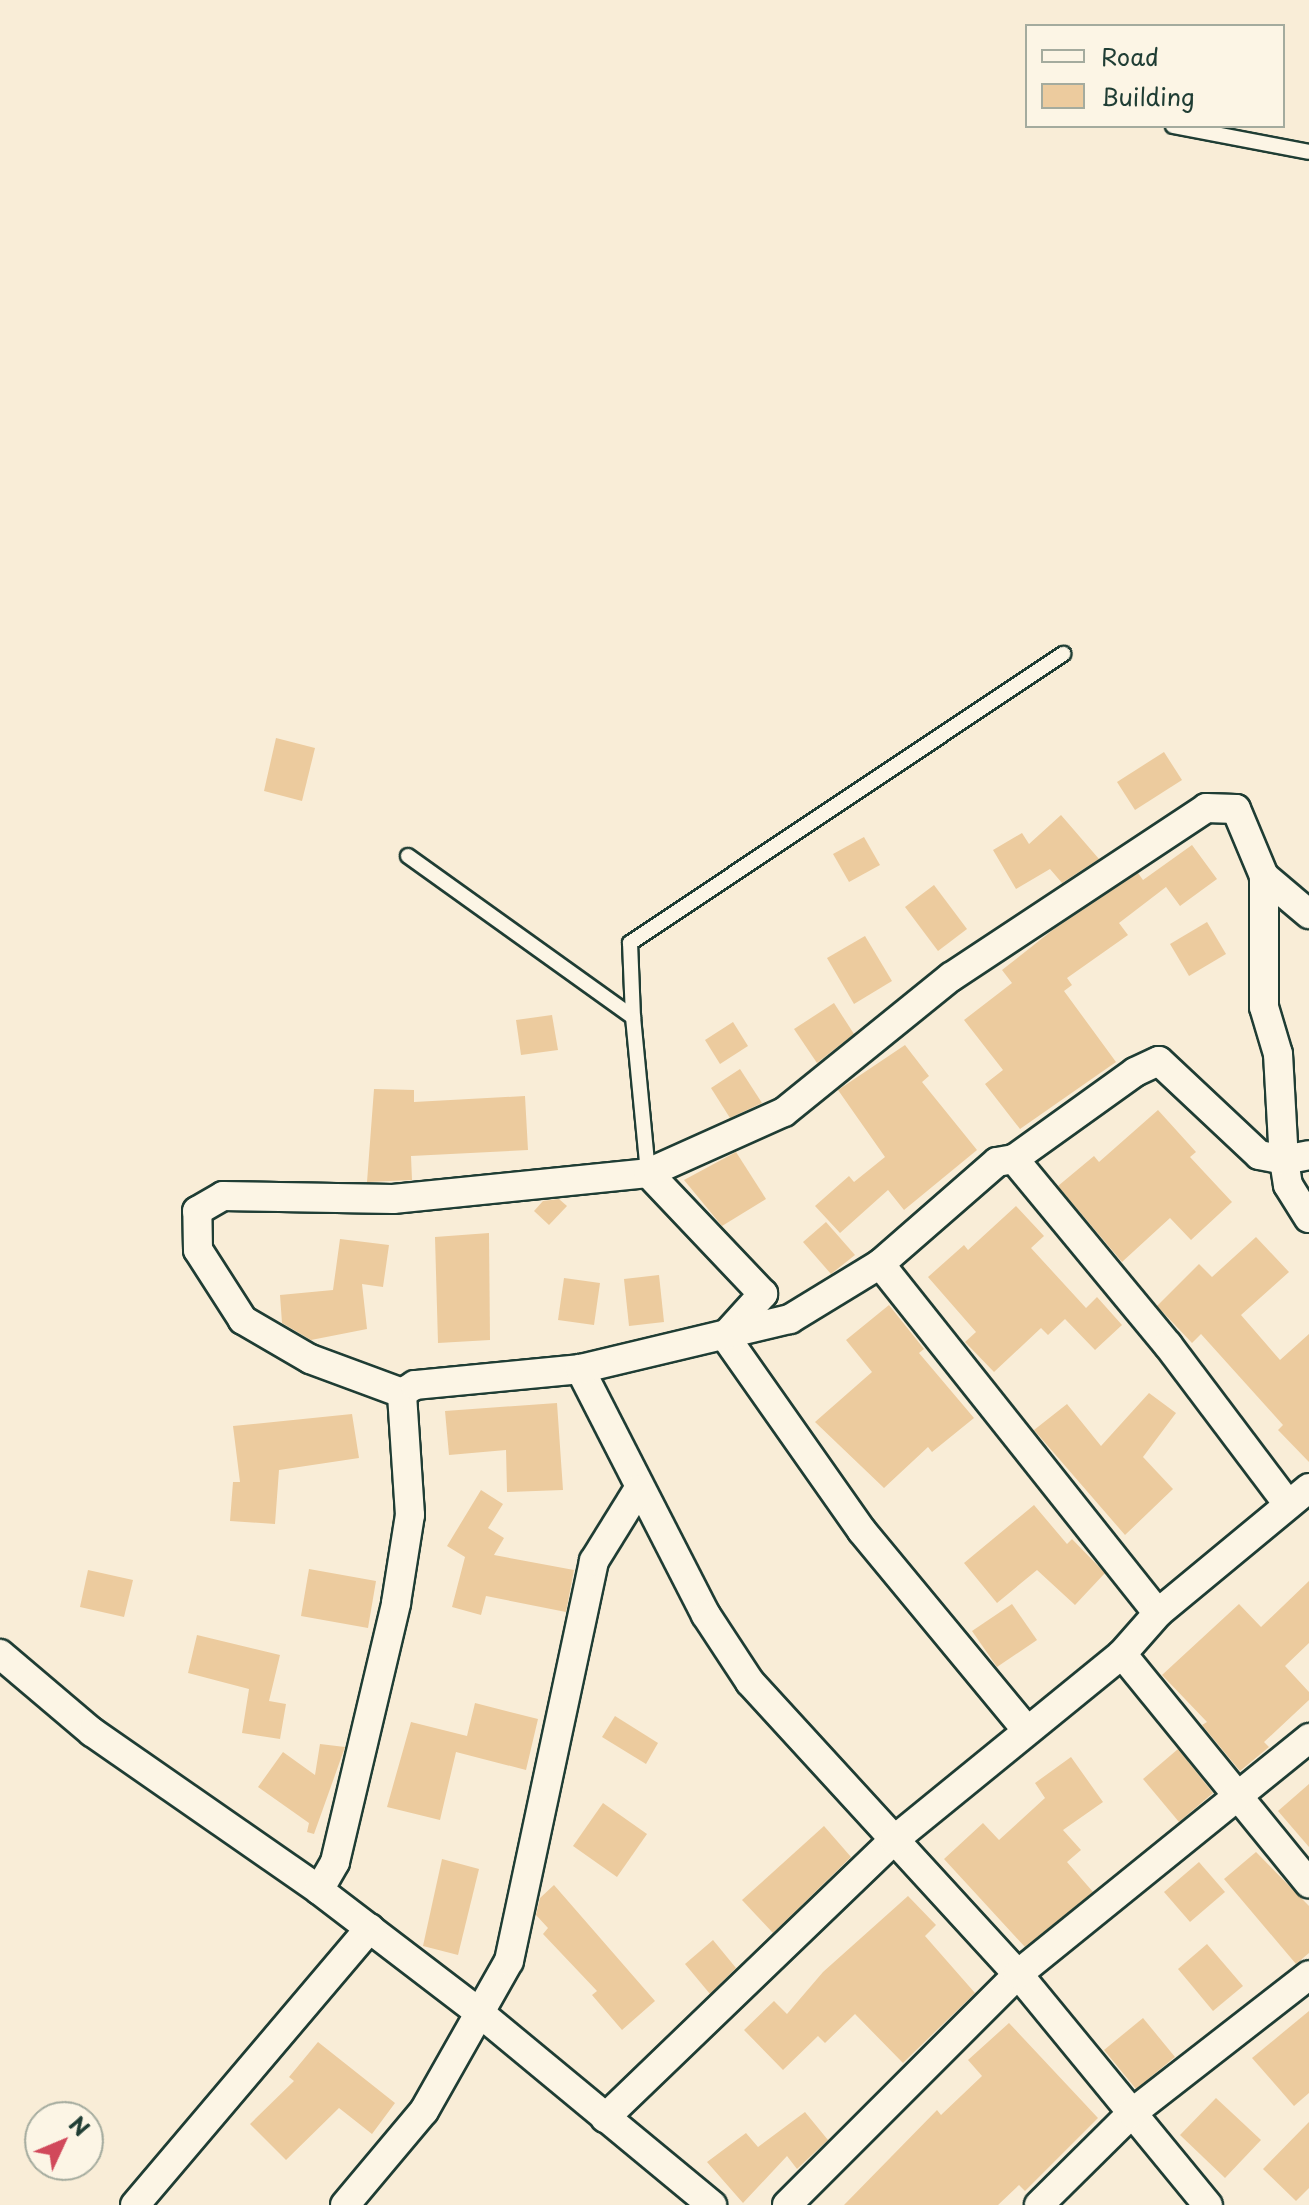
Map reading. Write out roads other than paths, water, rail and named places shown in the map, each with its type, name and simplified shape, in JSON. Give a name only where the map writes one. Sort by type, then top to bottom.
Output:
[{"type":"street","points":[[402,1393],[310,1359],[243,1320],[198,1250],[197,1211],[223,1196],[393,1199],[648,1173],[784,1112],[951,977],[1206,808],[1236,809],[1264,876],[1264,1007],[1278,1054],[1297,1158],[1288,1185],[1309,1218]]},
{"type":"street","points":[[1264,876],[1309,914]]},
{"type":"street","points":[[402,1393],[415,1385],[580,1369],[790,1319],[880,1264],[997,1162],[1014,1159],[1135,1072],[1159,1061],[1259,1155],[1297,1158]]},
{"type":"street","points":[[605,2118],[894,1840],[1025,1728],[1122,1654],[1158,1613],[1299,1496],[1168,1345],[1014,1159]]},
{"type":"street","points":[[648,1173],[763,1294],[725,1336]]},
{"type":"street","points":[[880,1264],[1158,1613]]},
{"type":"street","points":[[725,1336],[862,1531],[1025,1728]]},
{"type":"street","points":[[580,1369],[638,1490],[706,1615],[750,1682],[1018,1974],[1208,2205]]},
{"type":"street","points":[[319,1890],[335,1862],[396,1603],[410,1515],[402,1393]]},
{"type":"street","points":[[345,2205],[424,2111],[509,1961],[594,1561],[638,1490]]},
{"type":"street","points":[[0,1654],[92,1732],[319,1890],[481,2014],[605,2118],[697,2201]]},
{"type":"street","points":[[1122,1654],[1309,1883]]},
{"type":"street","points":[[787,2205],[1018,1974],[1309,1738]]},
{"type":"street","points":[[135,2205],[370,1928]]},
{"type":"street","points":[[1039,2205],[1132,2113],[1309,1975]]},
{"type":"lane","points":[[1183,128],[1309,152]]},
{"type":"lane","points":[[648,1173],[633,1017],[630,943],[1063,654]]},
{"type":"lane","points":[[408,856],[633,1017]]}]
